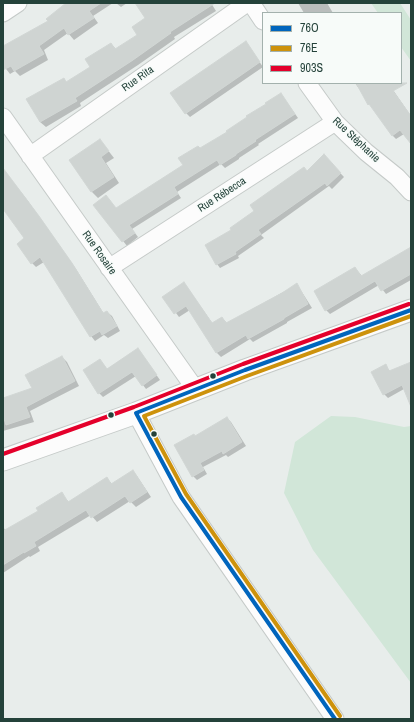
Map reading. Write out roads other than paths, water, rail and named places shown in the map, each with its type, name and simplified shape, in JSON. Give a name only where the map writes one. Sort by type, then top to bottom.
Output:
[{"type":"street","points":[[3,13],[18,3]]},
{"type":"street","name":"Rue Rita","points":[[30,156],[247,3]]},
{"type":"street","points":[[251,3],[262,19]]},
{"type":"street","name":"Rue Stéphanie","points":[[308,84],[335,122],[366,152],[397,177],[411,192]]},
{"type":"street","name":"Rue Rosaire","points":[[3,117],[196,390]]},
{"type":"street","name":"Rue Rébecca","points":[[110,268],[335,122]]},
{"type":"street","points":[[3,460],[136,413],[245,370],[411,310]]},
{"type":"street","points":[[136,413],[181,497],[336,719]]}]
